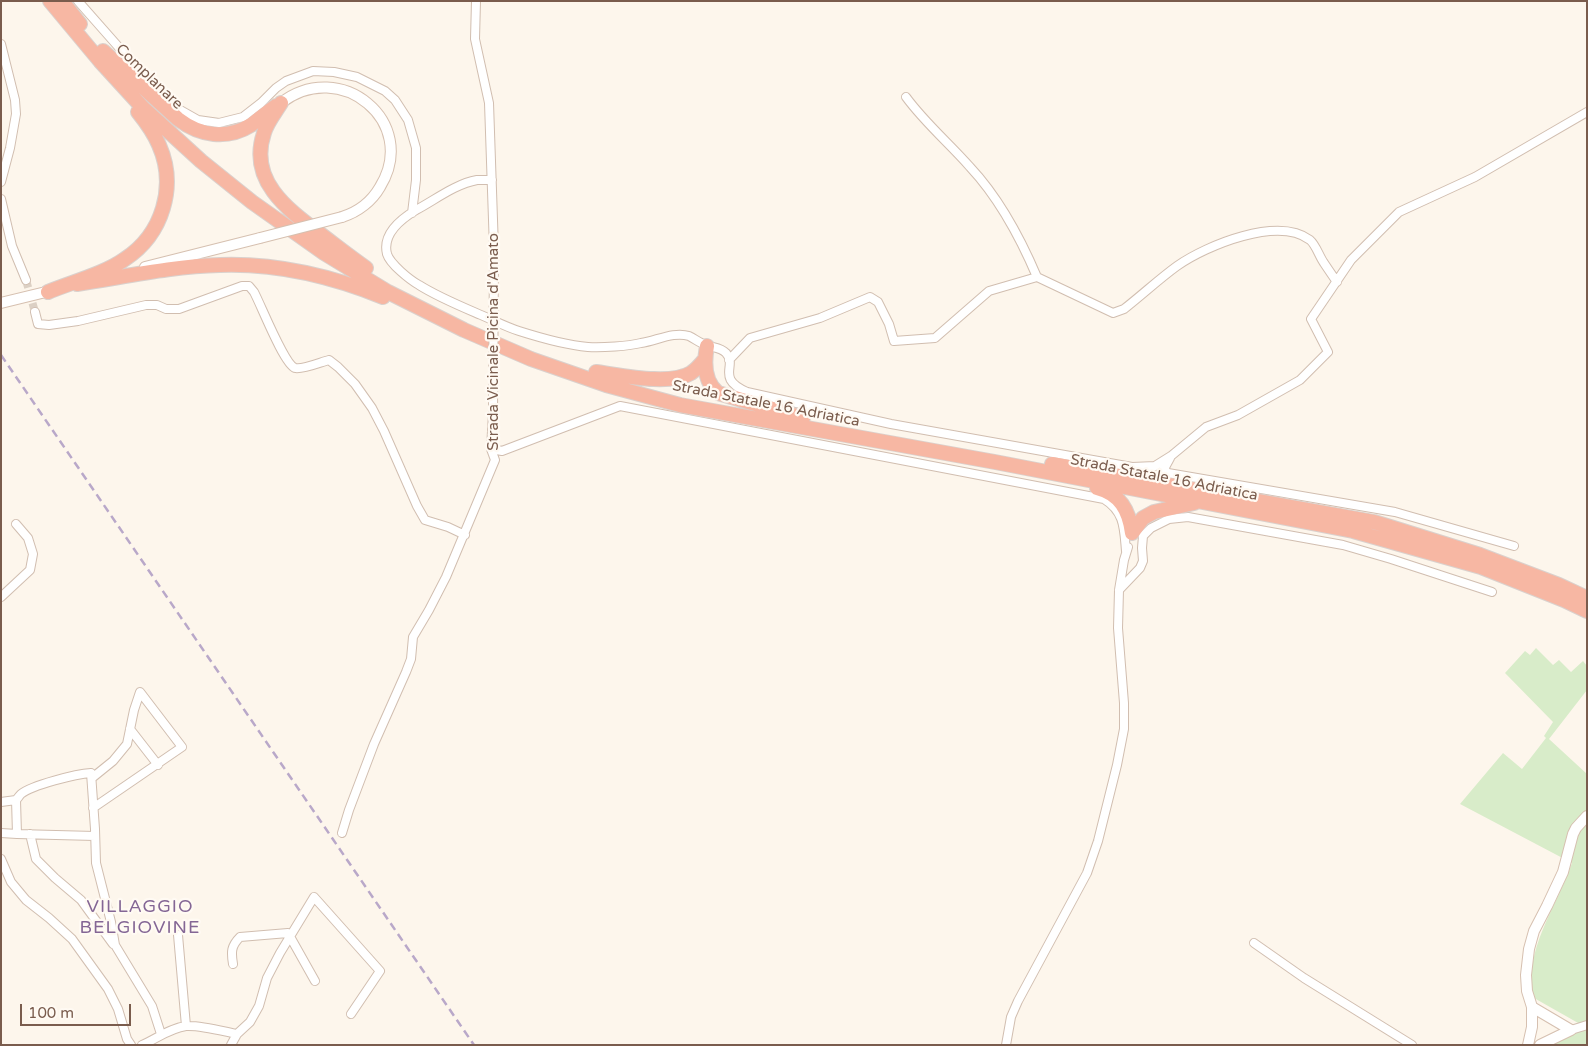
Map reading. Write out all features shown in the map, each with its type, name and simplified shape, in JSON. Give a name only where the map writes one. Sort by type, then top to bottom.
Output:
[{"type":"highway","name":"Strada Statale 16 Adriatica","points":[[50,1],[77,36],[122,86],[200,161],[240,194],[287,228],[350,269],[404,300],[464,330],[547,365],[606,385],[663,401],[1353,530],[1472,564],[1587,611]]},
{"type":"highway","name":"Strada Statale 16 Adriatica","points":[[62,1],[103,52],[167,118],[232,176],[286,216],[366,268],[416,297],[546,355],[596,372],[686,396],[1374,522],[1480,555],[1559,585],[1587,598]]},
{"type":"highway","points":[[48,292],[112,267],[134,253],[155,228],[164,208],[167,194],[165,163],[155,135],[77,36]]},
{"type":"highway","points":[[103,52],[178,119],[202,132],[219,135],[238,131],[249,126],[281,103]]},
{"type":"highway","points":[[281,103],[266,127],[261,143],[262,166],[268,184],[290,211],[366,268]]},
{"type":"highway","points":[[77,284],[174,269],[215,265],[250,265],[279,268],[315,275],[362,289],[464,330]]},
{"type":"highway","points":[[596,372],[653,380],[679,377],[690,374],[697,368],[706,352]]},
{"type":"highway","points":[[706,352],[709,383],[712,389],[718,393],[803,418]]},
{"type":"highway","points":[[1074,478],[1104,490],[1121,501],[1129,517],[1132,533]]},
{"type":"highway","points":[[1132,533],[1143,518],[1154,512],[1187,504],[1207,502]]},
{"type":"main road","points":[[3,303],[342,217],[368,203],[379,190],[389,167],[390,147],[388,135],[378,113],[364,100],[353,93],[339,88],[310,89],[296,94],[281,103]]},
{"type":"main road","points":[[1528,1045],[1532,1026],[1532,1007],[1527,991],[1526,975],[1529,949],[1534,930],[1563,872],[1576,828],[1587,816]]},
{"type":"main road","points":[[1532,1007],[1571,1030]]},
{"type":"main road","points":[[1540,1045],[1571,1030]]},
{"type":"street","name":"Complanare","points":[[78,1],[145,77],[175,107],[198,120],[219,123],[243,117],[286,81],[313,71],[334,72],[357,77],[385,91],[395,100],[408,120],[416,148],[416,180],[412,213]]},
{"type":"street","name":"Strada Vicinale Picina d'Amato","points":[[342,833],[374,744],[411,659],[416,631],[429,610],[464,535],[495,460],[491,448],[494,248],[489,103],[475,39],[476,1]]},
{"type":"street","points":[[1,44],[15,100],[16,114],[1,182]]},
{"type":"street","points":[[906,97],[920,116],[971,167],[1002,207],[1026,251],[1037,277]]},
{"type":"street","points":[[492,180],[476,180],[458,187],[395,225],[390,232],[387,245],[388,254],[394,265],[419,285],[516,331],[559,342],[590,347],[632,344],[672,335],[687,335],[706,352],[716,346],[728,355],[730,380],[738,388],[747,392],[882,422],[1132,467],[1155,466],[1171,456],[1206,427],[1238,415],[1300,380],[1328,352],[1311,319],[1351,260],[1399,212],[1475,177],[1587,112]]},
{"type":"street","points":[[1,199],[12,246],[26,280]]},
{"type":"street","points":[[729,360],[750,338],[820,318],[870,297],[878,302],[889,324],[894,341],[935,338],[989,291],[1037,277],[1113,313],[1124,309],[1178,265],[1232,239],[1262,231],[1296,232],[1311,241],[1337,282]]},
{"type":"street","points":[[35,312],[38,324],[49,325],[78,321],[146,305],[158,304],[166,309],[179,309],[242,286],[249,286],[254,292],[282,351],[291,365],[301,369],[329,360],[338,366],[364,396],[384,431],[416,506],[424,520],[448,527],[464,535]]},
{"type":"street","points":[[491,448],[502,451],[620,406],[1104,499],[1114,507],[1121,518],[1126,551]]},
{"type":"street","points":[[1171,456],[1164,469],[1168,473],[1395,512],[1514,546]]},
{"type":"street","points":[[1119,590],[1140,568],[1143,561],[1143,536],[1151,528],[1169,519],[1188,517],[1343,545],[1492,592]]},
{"type":"street","points":[[1,596],[30,570],[32,554],[28,538],[16,524]]},
{"type":"street","points":[[1006,1045],[1011,1017],[1018,1001],[1074,897],[1093,857],[1115,774],[1124,729],[1124,703],[1118,628],[1119,590],[1126,551],[1132,533]]},
{"type":"street","points":[[92,778],[113,761],[127,744],[140,692],[182,747],[93,808]]},
{"type":"street","points":[[130,729],[158,765]]},
{"type":"street","points":[[1,802],[16,800],[22,793],[63,778],[91,772],[96,863],[115,945]]},
{"type":"street","points":[[16,800],[17,834]]},
{"type":"street","points":[[1,834],[95,836]]},
{"type":"street","points":[[30,834],[36,859],[81,900],[115,945],[152,1006],[161,1034]]},
{"type":"street","points":[[1,859],[11,882],[26,900],[50,918],[72,939],[108,989],[118,1009],[127,1039],[131,1045]]},
{"type":"street","points":[[231,1045],[237,1034],[250,1022],[259,1006],[267,978],[314,897],[380,971],[351,1014]]},
{"type":"street","points":[[233,964],[231,951],[234,943],[240,937],[288,933],[315,982]]},
{"type":"street","points":[[178,935],[186,1026]]},
{"type":"street","points":[[1254,943],[1304,978],[1412,1045]]},
{"type":"street","points":[[1571,1030],[1587,1025]]},
{"type":"street","points":[[142,1045],[161,1034],[186,1026],[237,1034]]},
{"type":"green space","points":[[1536,648],[1553,665],[1559,660],[1571,672],[1583,661],[1587,666],[1587,690],[1549,739],[1587,774],[1587,1028],[1534,998],[1531,981],[1532,964],[1543,929],[1572,863],[1460,804],[1503,753],[1522,769],[1546,738],[1544,736],[1553,722],[1505,673],[1525,651],[1530,655]]},
{"type":"green space","points":[[1587,1028],[1587,1045],[1551,1045]]},
{"type":"tunnel","points":[[26,280],[35,312]]},
{"type":"railway","points":[[1,355],[474,1045]]},
{"type":"district","name":"VILLAGGIO BELGIOVINE","points":[[140,918]]}]
